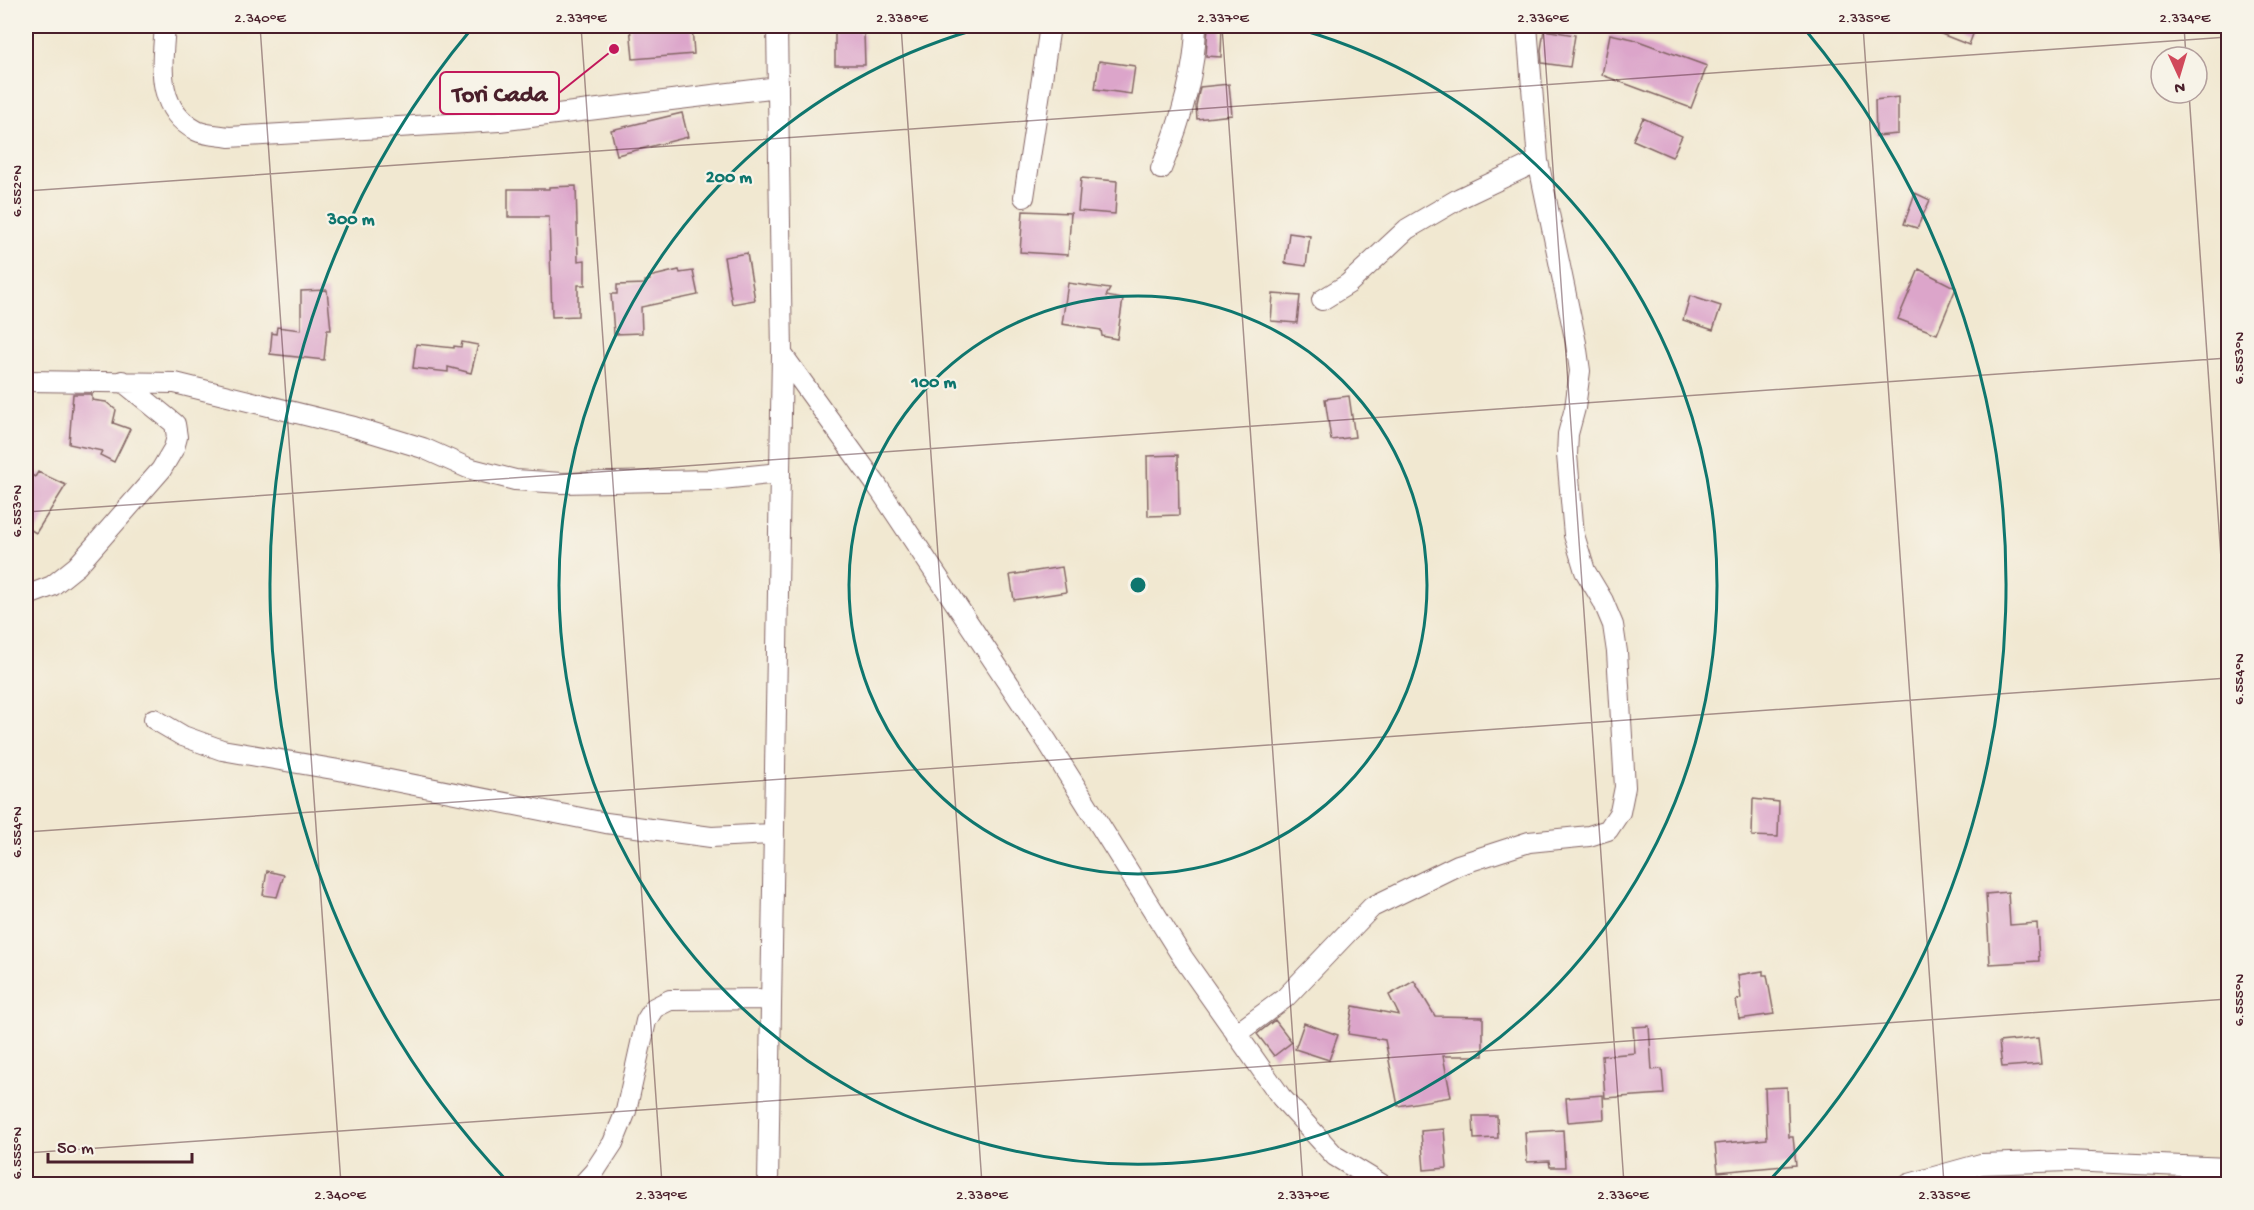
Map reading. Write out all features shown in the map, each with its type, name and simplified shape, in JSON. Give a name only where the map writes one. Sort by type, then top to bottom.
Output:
[{"type":"street","points":[[165,26],[162,77],[174,113],[198,132],[229,137],[499,121],[778,87]]},
{"type":"street","points":[[768,1185],[782,354],[777,26]]},
{"type":"street","points":[[1024,197],[1050,26]]},
{"type":"street","points":[[1161,170],[1177,130],[1195,56],[1196,26]]},
{"type":"street","points":[[1236,1034],[1285,998],[1372,907],[1458,865],[1529,842],[1589,836],[1608,830],[1620,812],[1625,787],[1617,652],[1612,625],[1603,601],[1585,571],[1575,535],[1567,455],[1568,434],[1575,408],[1580,371],[1574,331],[1538,161],[1527,26]]},
{"type":"street","points":[[1322,300],[1348,284],[1407,229],[1460,198],[1538,161]]},
{"type":"street","points":[[782,354],[878,487],[1047,741],[1183,958],[1281,1097],[1335,1156],[1381,1185]]},
{"type":"street","points":[[26,381],[175,383],[344,424],[423,448],[468,468],[514,480],[562,483],[712,480],[779,473]]},
{"type":"street","points":[[26,597],[52,586],[77,566],[161,470],[174,448],[177,437],[175,424],[122,381]]},
{"type":"street","points":[[154,719],[183,736],[222,750],[339,770],[606,823],[711,837],[773,834]]},
{"type":"street","points":[[583,1185],[613,1143],[626,1111],[646,1021],[654,1008],[670,1000],[771,999]]},
{"type":"street","points":[[1909,1185],[1981,1164],[2068,1161],[2229,1168]]},
{"type":"building","points":[[630,26],[692,26],[694,54],[633,59]]},
{"type":"building","points":[[835,26],[860,26],[860,33],[864,33],[865,65],[835,65]]},
{"type":"building","points":[[1208,26],[1222,26],[1221,57],[1206,56]]},
{"type":"building","points":[[1921,26],[1976,26],[1969,45]]},
{"type":"building","points":[[1544,30],[1575,35],[1570,67],[1542,63]]},
{"type":"building","points":[[1610,34],[1633,39],[1707,66],[1691,108],[1602,75]]},
{"type":"building","points":[[1099,61],[1135,66],[1131,94],[1095,89]]},
{"type":"building","points":[[1229,84],[1232,115],[1197,119],[1196,106],[1200,87]]},
{"type":"building","points":[[1898,97],[1898,134],[1876,136],[1875,100]]},
{"type":"building","points":[[682,113],[688,137],[617,155],[611,130]]},
{"type":"building","points":[[1643,118],[1682,136],[1672,157],[1633,140]]},
{"type":"building","points":[[1081,178],[1117,181],[1115,214],[1078,211]]},
{"type":"building","points":[[576,186],[578,261],[585,260],[585,285],[578,285],[578,316],[552,317],[549,217],[508,217],[508,189],[549,189],[549,187]]},
{"type":"building","points":[[1915,193],[1930,200],[1917,228],[1904,224]]},
{"type":"building","points":[[1023,211],[1071,213],[1068,255],[1020,252]]},
{"type":"building","points":[[1289,233],[1310,236],[1306,266],[1285,263]]},
{"type":"building","points":[[747,253],[755,300],[732,304],[724,257]]},
{"type":"building","points":[[1919,269],[1956,288],[1937,334],[1898,319]]},
{"type":"building","points":[[679,270],[680,273],[693,271],[698,295],[641,307],[642,333],[614,334],[611,294],[617,294],[617,285],[645,284],[645,281],[650,280],[649,277]]},
{"type":"building","points":[[1068,283],[1110,289],[1106,296],[1123,299],[1117,339],[1102,336],[1101,330],[1062,324]]},
{"type":"building","points":[[327,290],[331,330],[327,330],[324,360],[270,354],[272,333],[276,334],[277,327],[301,330],[301,291]]},
{"type":"building","points":[[1273,294],[1300,296],[1297,323],[1271,321]]},
{"type":"building","points":[[1690,296],[1721,306],[1713,330],[1683,320]]},
{"type":"building","points":[[462,342],[478,345],[471,373],[448,367],[448,372],[413,368],[416,344],[454,348],[454,346],[461,347]]},
{"type":"building","points":[[73,394],[92,394],[92,400],[106,402],[116,410],[113,423],[130,429],[114,462],[100,455],[102,451],[69,444]]},
{"type":"building","points":[[1349,396],[1355,437],[1331,440],[1325,399]]},
{"type":"building","points":[[1178,455],[1179,515],[1148,516],[1147,456]]},
{"type":"building","points":[[26,472],[35,477],[38,472],[66,485],[36,533],[26,527]]},
{"type":"building","points":[[1062,567],[1066,592],[1014,600],[1010,575]]},
{"type":"building","points":[[1753,799],[1779,802],[1778,837],[1752,836]]},
{"type":"building","points":[[267,871],[284,875],[277,897],[263,895]]},
{"type":"building","points":[[2008,892],[2010,925],[2037,923],[2039,961],[1990,964],[1986,894]]},
{"type":"building","points":[[1763,971],[1763,975],[1767,975],[1774,1014],[1739,1019],[1736,1000],[1741,999],[1738,975]]},
{"type":"building","points":[[1414,981],[1435,1016],[1483,1017],[1483,1056],[1443,1056],[1451,1097],[1398,1106],[1385,1040],[1348,1034],[1353,1006],[1399,1015],[1389,995]]},
{"type":"building","points":[[1275,1020],[1292,1042],[1274,1056],[1257,1034]]},
{"type":"building","points":[[1304,1023],[1338,1035],[1329,1060],[1295,1049]]},
{"type":"building","points":[[1649,1026],[1652,1070],[1662,1069],[1664,1094],[1605,1098],[1602,1056],[1635,1053],[1633,1027]]},
{"type":"building","points":[[2038,1038],[2041,1064],[2002,1067],[1999,1042]]},
{"type":"building","points":[[1787,1087],[1789,1137],[1793,1137],[1796,1165],[1718,1172],[1715,1144],[1767,1139],[1765,1088]]},
{"type":"building","points":[[1603,1095],[1604,1119],[1568,1122],[1566,1098]]},
{"type":"building","points":[[1473,1116],[1497,1116],[1498,1138],[1474,1139]]},
{"type":"building","points":[[1444,1129],[1447,1168],[1424,1170],[1421,1131]]},
{"type":"building","points":[[1563,1130],[1565,1167],[1550,1167],[1549,1161],[1527,1162],[1525,1132]]},
{"type":"place","name":"Tori Cada","points":[[614,49]]}]
